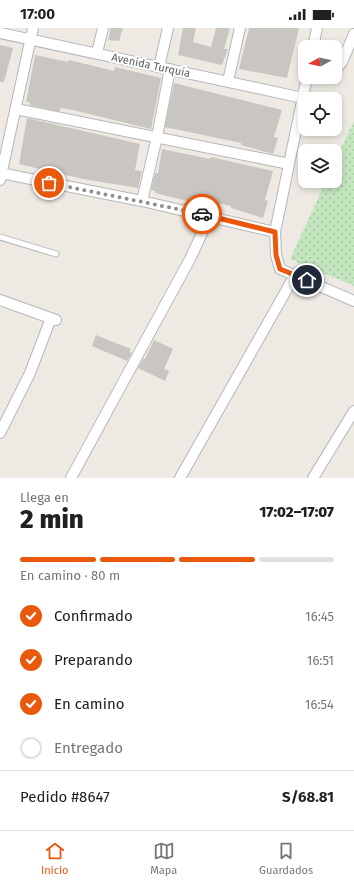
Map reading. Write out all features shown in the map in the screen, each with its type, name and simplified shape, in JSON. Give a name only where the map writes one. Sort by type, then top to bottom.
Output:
[{"type":"street","points":[[33,28],[1,176],[142,201],[275,232]]},
{"type":"street","points":[[97,53],[103,28]]},
{"type":"street","points":[[159,67],[168,28]]},
{"type":"street","points":[[228,81],[240,28]]},
{"type":"street","points":[[314,40],[316,28]]},
{"type":"street","name":"Avenida Turquía","points":[[0,33],[298,97]]},
{"type":"street","points":[[342,62],[354,34]]},
{"type":"street","points":[[142,201],[157,137],[170,69]]},
{"type":"street","points":[[16,110],[289,164]]},
{"type":"street","points":[[298,122],[275,232],[276,255],[280,269],[354,301]]},
{"type":"street","points":[[71,478],[190,259],[210,216]]},
{"type":"street","points":[[180,478],[295,275]]},
{"type":"street","points":[[0,300],[54,319],[30,373],[0,433]]},
{"type":"street","points":[[313,478],[354,411]]},
{"type":"lane","points":[[0,237],[56,254]]},
{"type":"green space","points":[[354,121],[354,286],[290,259],[323,188],[342,188],[342,146]]},
{"type":"building","points":[[111,28],[123,28],[119,41],[108,40]]},
{"type":"building","points":[[183,28],[196,28],[193,42],[211,47],[216,28],[230,28],[224,49],[228,49],[222,65],[178,55]]},
{"type":"building","points":[[249,28],[299,28],[287,78],[239,69]]},
{"type":"building","points":[[0,45],[13,48],[4,82],[0,82]]},
{"type":"building","points":[[35,55],[68,62],[69,60],[114,71],[115,67],[161,78],[151,129],[73,110],[61,108],[60,111],[57,111],[30,105],[30,102],[26,102]]},
{"type":"building","points":[[174,83],[282,110],[274,137],[278,138],[273,154],[241,145],[241,143],[165,127]]},
{"type":"building","points":[[27,118],[140,144],[135,170],[142,171],[138,188],[83,179],[19,164]]},
{"type":"building","points":[[162,149],[210,159],[211,157],[273,171],[265,200],[268,201],[263,218],[231,208],[231,206],[200,199],[199,204],[155,193],[155,191],[151,190],[155,173],[158,173]]},
{"type":"building","points":[[96,335],[131,349],[129,352],[132,353],[127,361],[92,346]]},
{"type":"building","points":[[154,340],[173,349],[164,369],[169,371],[165,381],[138,368],[143,359],[145,359]]},
{"type":"way so far","points":[[49,183],[202,214]]},
{"type":"route","points":[[202,214],[275,232],[276,255],[280,269],[307,280]]}]
